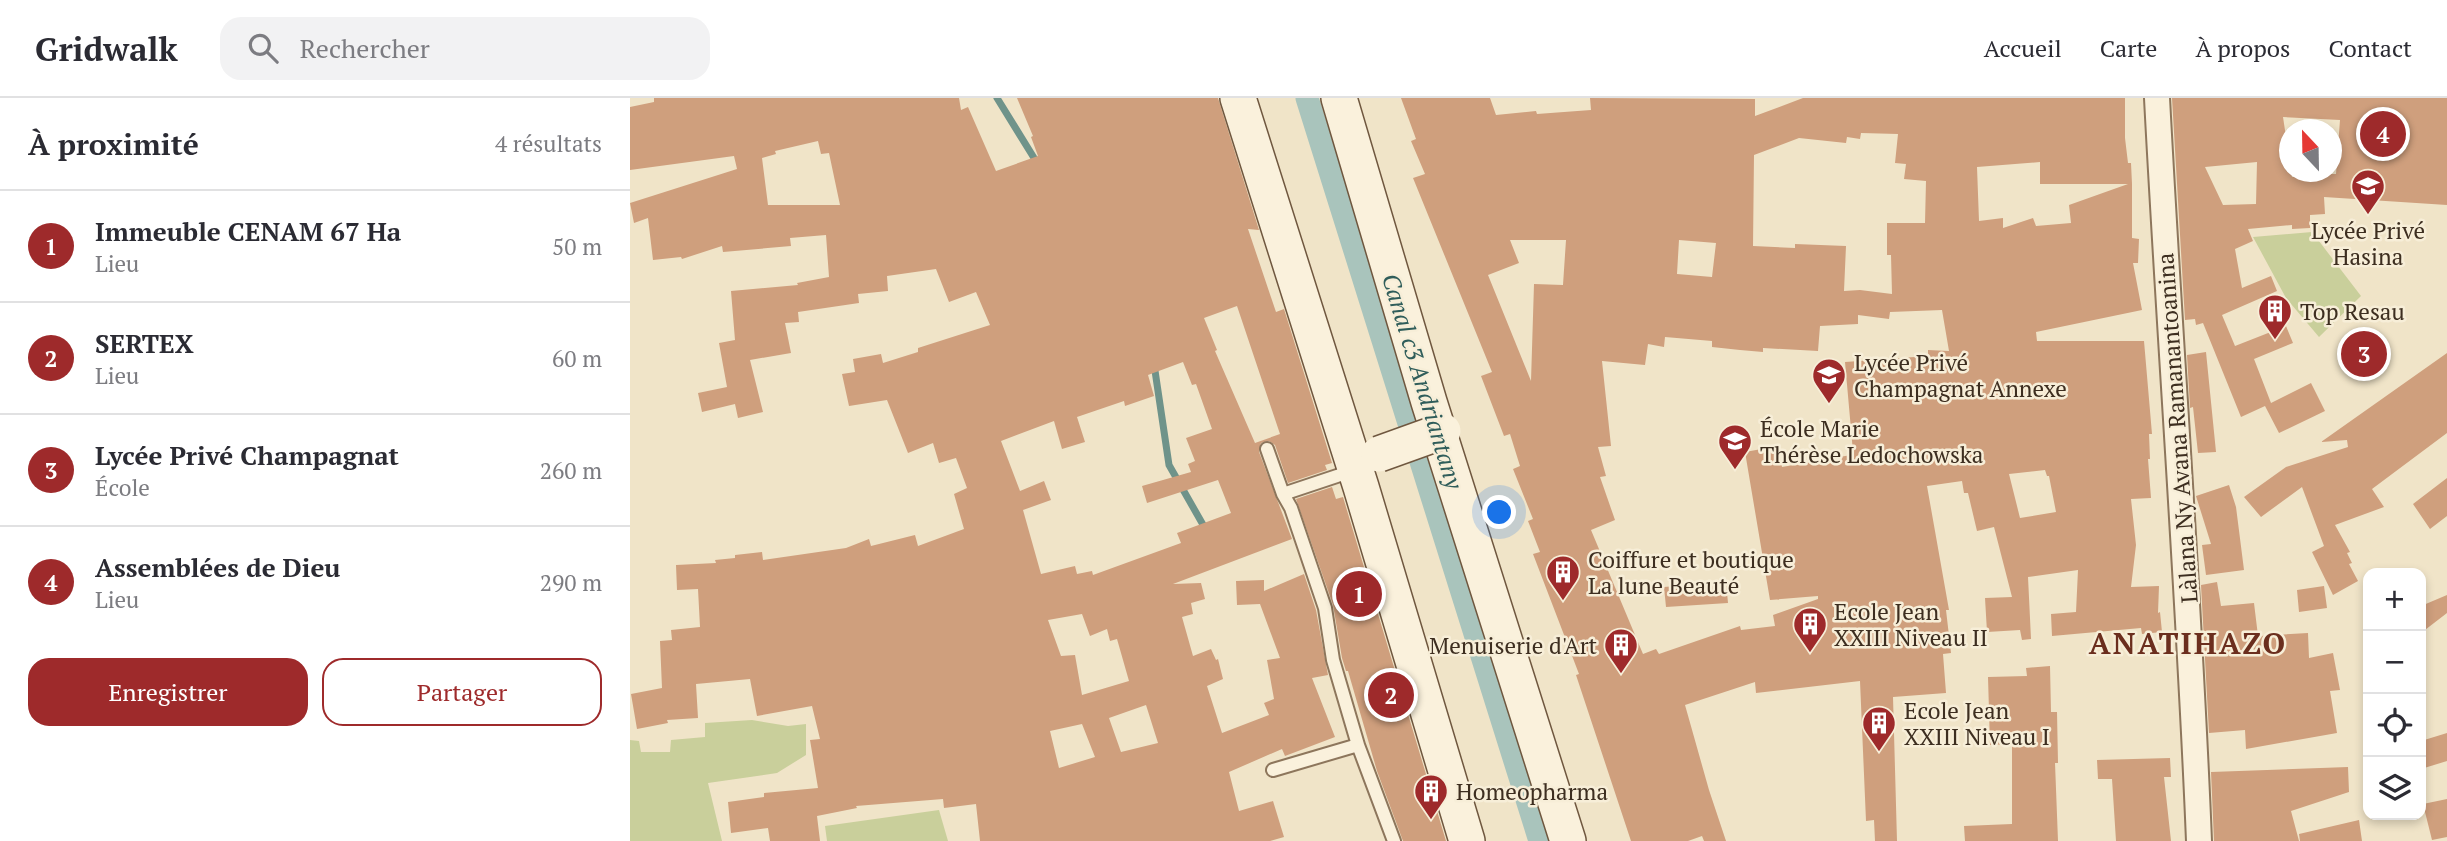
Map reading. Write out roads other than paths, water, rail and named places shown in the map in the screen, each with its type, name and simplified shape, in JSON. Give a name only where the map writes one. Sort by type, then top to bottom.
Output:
[{"type":"main road","points":[[1238,98],[1361,487],[1467,841]]},
{"type":"main road","points":[[1339,98],[1568,841]]},
{"type":"main road","points":[[1361,487],[1379,454],[1445,445]]},
{"type":"street","name":"Làlana Ny Avana Ramanantoanina","points":[[2157,98],[2191,656],[2199,841]]},
{"type":"lane","points":[[1267,449],[1283,494],[1291,508],[1325,608],[1333,660],[1358,745],[1394,841]]},
{"type":"lane","points":[[1283,494],[1353,471],[1361,487]]},
{"type":"lane","points":[[1273,769],[1358,745]]},
{"type":"waterway","points":[[997,98],[1039,166]]},
{"type":"waterway","name":"Canal c3 Andriantany","points":[[1307,98],[1540,841]]},
{"type":"waterway","points":[[1154,364],[1169,465],[1206,530]]},
{"type":"place","name":"Assemblées de Dieu","points":[[2383,134]]},
{"type":"place","name":"Lycée Privé Hasina","points":[[2368,216]]},
{"type":"place","name":"Top Resau","points":[[2275,341]]},
{"type":"place","name":"Lycée Privé Champagnat","points":[[2364,354]]},
{"type":"place","name":"Lycée Privé Champagnat Annexe","points":[[1829,405]]},
{"type":"place","name":"École Marie Thérèse Ledochowska","points":[[1735,471]]},
{"type":"place","name":"Immeuble CENAM 67 Ha","points":[[1359,594]]},
{"type":"place","name":"Coiffure et boutique La lune Beauté","points":[[1563,602]]},
{"type":"place","name":"Ecole Jean XXIII Niveau II","points":[[1810,654]]},
{"type":"place","name":"Menuiserie d'Art","points":[[1621,675]]},
{"type":"place","name":"SERTEX","points":[[1391,695]]},
{"type":"place","name":"Ecole Jean XXIII Niveau I","points":[[1879,753]]},
{"type":"place","name":"Homeopharma","points":[[1431,821]]},
{"type":"district","name":"ANATIHAZO","points":[[2188,643]]}]
